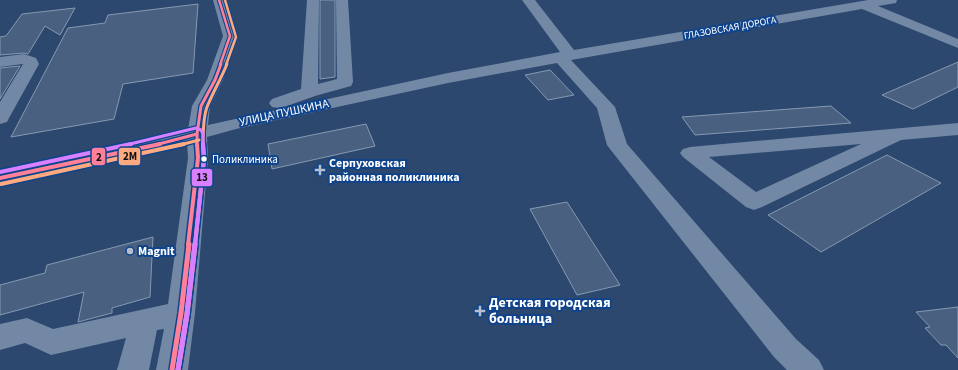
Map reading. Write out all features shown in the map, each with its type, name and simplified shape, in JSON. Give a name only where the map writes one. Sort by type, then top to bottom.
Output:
[{"type":"street","points":[[172,370],[181,314],[198,158],[197,134],[201,106],[215,80],[230,36],[219,0]]},
{"type":"street","points":[[309,92],[313,0]]},
{"type":"street","points":[[273,116],[271,105],[345,82],[342,0]]},
{"type":"street","points":[[528,0],[565,56],[606,107],[617,145],[785,348],[808,370]]},
{"type":"street","name":"ГЛАЗОВСКАЯ ДОРОГА","points":[[565,56],[891,0]]},
{"type":"street","points":[[864,5],[958,44]]},
{"type":"street","points":[[902,21],[898,24],[958,49]]},
{"type":"street","name":"УЛИЦА ПУШКИНА","points":[[0,178],[159,144],[273,116],[448,78],[565,56]]},
{"type":"street","points":[[0,62],[24,59],[30,61],[31,64],[0,118]]},
{"type":"street","points":[[900,133],[754,202],[690,153],[900,133],[958,129]]},
{"type":"street","points":[[0,337],[27,330],[51,342],[181,314]]},
{"type":"street","points":[[132,370],[144,322]]},
{"type":"building","points":[[320,0],[335,0],[335,77],[320,79]]},
{"type":"building","points":[[198,4],[193,73],[123,84],[114,119],[11,137],[68,28],[105,23],[108,15]]},
{"type":"building","points":[[75,8],[60,35],[45,26],[28,54],[0,55],[0,37],[6,36],[22,14]]},
{"type":"building","points":[[958,62],[958,87],[913,109],[882,95]]},
{"type":"building","points":[[20,66],[0,99],[0,68]]},
{"type":"building","points":[[550,70],[574,95],[548,100],[525,75]]},
{"type":"building","points":[[831,106],[851,123],[695,135],[682,117]]},
{"type":"building","points":[[366,124],[375,146],[272,169],[268,144]]},
{"type":"building","points":[[887,155],[941,183],[821,252],[768,215]]},
{"type":"building","points":[[567,202],[620,285],[577,295],[530,209]]},
{"type":"building","points":[[153,237],[150,297],[112,308],[112,313],[78,322],[84,292],[0,315],[0,285],[45,273],[47,265]]},
{"type":"building","points":[[958,307],[958,358],[946,345],[941,345],[925,328],[930,327],[916,312]]},
{"type":"transit line","name":"2","points":[[172,370],[181,313],[198,158],[197,134],[201,106],[215,80],[230,36],[219,0]]},
{"type":"transit line","name":"2М","points":[[178,370],[187,314],[204,159],[203,134],[207,108],[220,82],[236,37],[225,0]]},
{"type":"transit line","name":"13","points":[[0,172],[158,138],[196,128],[201,130],[203,134],[204,159],[187,314],[178,370]]},
{"type":"transit line","name":"2","points":[[0,178],[159,144],[197,134]]},
{"type":"transit line","name":"2М","points":[[1,184],[160,150],[199,140]]},
{"type":"place","name":"Поликлиника","points":[[204,159]]},
{"type":"place","name":"Серпуховская районная поликлиника","points":[[320,170]]},
{"type":"place","name":"Magnit","points":[[130,251]]},
{"type":"place","name":"Детская городская больница","points":[[480,311]]}]
